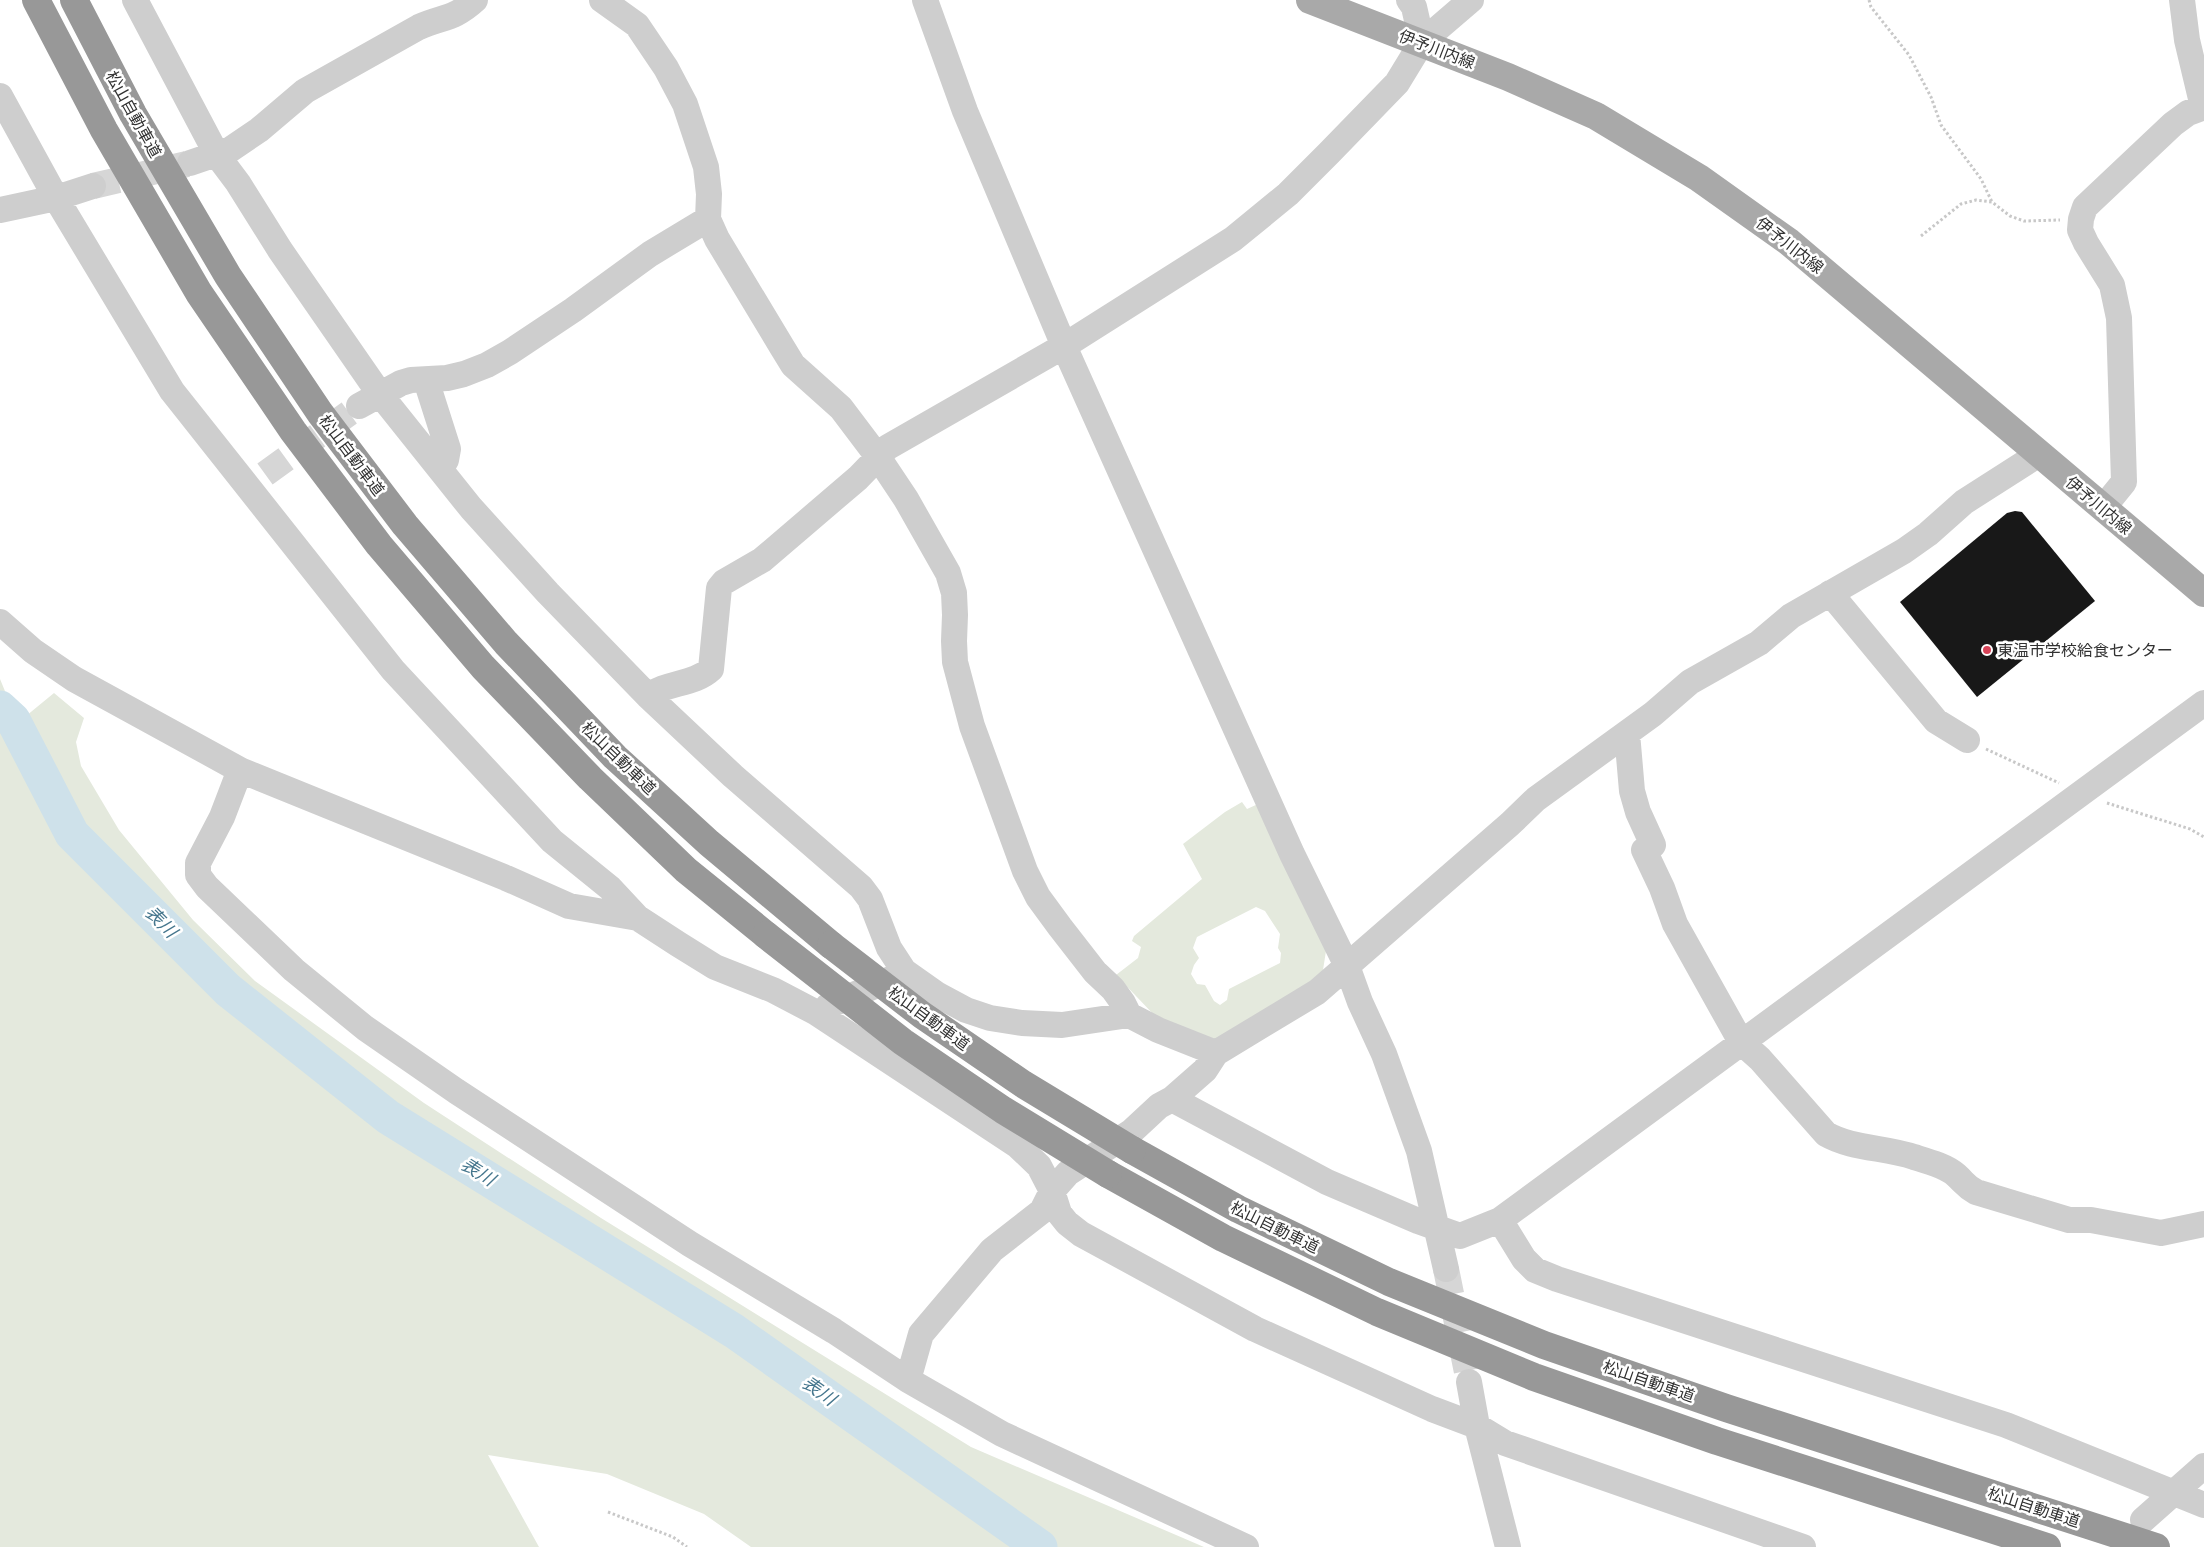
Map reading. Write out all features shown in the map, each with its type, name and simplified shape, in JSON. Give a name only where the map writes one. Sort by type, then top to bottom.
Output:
[{"type":"highway","name":"松山自動車道","points":[[36,0],[104,130],[198,293],[293,431],[379,545],[483,667],[590,778],[686,870],[903,1042],[1003,1110],[1108,1174],[1223,1238],[1377,1312],[1534,1377],[1717,1441],[2047,1547]]},
{"type":"highway","name":"松山自動車道","points":[[74,0],[132,114],[228,276],[320,413],[404,525],[506,644],[615,757],[709,843],[831,945],[922,1014],[1008,1073],[1132,1150],[1238,1209],[1389,1282],[1544,1345],[1726,1408],[2156,1547]]},
{"type":"main road","name":"伊予川内線","points":[[1310,0],[1508,76],[1596,116],[1699,178],[1790,242],[2204,593]]},
{"type":"street","points":[[135,0],[217,155],[280,250],[369,400],[440,469],[548,593],[648,696],[733,776],[861,887],[870,899],[890,948],[904,972],[966,1010],[990,1018],[1022,1023],[1062,1025],[1129,1016],[1158,1030],[1216,1053]]},
{"type":"street","points":[[190,164],[217,155],[247,138],[305,91],[419,26],[452,17],[476,0]]},
{"type":"street","points":[[602,0],[637,25],[666,68],[685,104],[706,167],[709,194],[708,219],[717,239],[793,364],[841,408],[878,457],[906,499],[948,572],[954,593],[956,615],[954,641],[958,671],[972,726],[1025,871],[1038,897],[1060,928],[1095,972],[1113,989],[1129,1016]]},
{"type":"street","points":[[926,0],[965,111],[1064,346],[1292,854],[1347,966],[1360,1002],[1384,1054],[1404,1106],[1418,1151],[1446,1269]]},
{"type":"street","points":[[1409,0],[1414,7],[1422,42]]},
{"type":"street","points":[[648,696],[662,688],[700,677],[711,669],[719,588],[724,582],[762,560],[858,478],[888,447],[1064,346],[1233,239],[1288,194],[1397,83],[1422,42],[1471,0]]},
{"type":"street","points":[[2103,508],[2124,482],[2120,318],[2112,285],[2086,243],[2080,230],[2080,219],[2085,207],[2173,124],[2188,113],[2203,107],[2188,40],[2182,0]]},
{"type":"street","points":[[0,96],[56,198],[172,391],[256,480],[393,670],[552,841],[610,888],[638,918],[715,967],[773,990],[815,1012],[1018,1146],[1039,1166],[1052,1191],[1059,1213],[1067,1223],[1081,1234],[1255,1328],[1432,1409],[1478,1426],[1505,1443],[1803,1547]]},
{"type":"street","points":[[0,210],[56,198],[92,186]]},
{"type":"street","points":[[369,400],[401,382],[464,374],[487,365],[573,310],[650,254],[708,219]]},
{"type":"street","points":[[426,380],[448,449],[446,460],[440,469]]},
{"type":"street","points":[[908,1380],[921,1334],[997,1247],[1042,1211],[1052,1191],[1068,1173],[1131,1132],[1159,1106],[1172,1099],[1205,1070],[1216,1053],[1317,992],[1510,824],[1536,799],[1653,714],[1690,682],[1759,643],[1791,616],[1904,551],[1928,534],[1964,502],[2039,454]]},
{"type":"street","points":[[1830,594],[1936,721],[1967,740]]},
{"type":"street","points":[[0,622],[33,651],[74,679],[240,770],[506,878],[570,906],[638,918]]},
{"type":"street","points":[[1172,1099],[1326,1182],[1438,1229],[1460,1236],[1500,1220],[2204,704]]},
{"type":"street","points":[[1627,733],[1632,790],[1638,812],[1653,845],[1644,850],[1662,888],[1675,924],[1741,1042],[1760,1059],[1826,1134],[1837,1141],[1892,1150],[1915,1157],[1956,1175],[1964,1186],[1976,1192],[2069,1220],[2091,1220],[2161,1233],[2204,1224]]},
{"type":"street","points":[[240,770],[222,817],[198,863],[198,875],[206,887],[294,970],[365,1028],[456,1091],[690,1244],[834,1331],[908,1380],[1002,1434],[1246,1547]]},
{"type":"street","points":[[815,1012],[897,977],[904,972]]},
{"type":"street","points":[[1500,1220],[1524,1260],[1535,1270],[1557,1279],[2006,1425],[2204,1505]]},
{"type":"street","points":[[1469,1382],[1508,1547]]},
{"type":"street","points":[[2143,1520],[2204,1466]]},
{"type":"path","points":[[1869,0],[1872,7],[1909,55],[1931,96],[1941,125],[1981,179],[1992,202],[2010,216],[2024,220],[2080,219]]},
{"type":"path","points":[[1921,236],[1961,204],[1976,200],[1992,202]]},
{"type":"path","points":[[608,1512],[673,1537],[687,1547]]},
{"type":"shaded area","points":[[0,679],[7,696],[26,716],[54,693],[84,718],[76,742],[81,766],[119,830],[193,920],[255,981],[424,1103],[601,1218],[971,1447],[1204,1547],[751,1547],[704,1514],[607,1474],[488,1455],[539,1547],[0,1547]]},
{"type":"shaded area","points":[[1242,802],[1247,809],[1258,804],[1326,951],[1323,970],[1314,982],[1214,1045],[1155,1016],[1116,975],[1138,958],[1141,947],[1132,941],[1134,936],[1202,879],[1183,844],[1225,812]],"holes":[[[1256,907],[1265,911],[1280,934],[1278,948],[1281,953],[1280,963],[1229,989],[1227,1000],[1220,1005],[1214,1001],[1205,985],[1197,984],[1191,974],[1199,958],[1193,948],[1197,937]]]},
{"type":"building","name":"東温市学校給食センター","points":[[2022,512],[2095,601],[1977,697],[1900,602],[2007,513]]},
{"type":"waterway","name":"表川","points":[[0,708],[13,720],[72,834],[228,990],[388,1117],[734,1331],[1040,1547]]},
{"type":"tunnel","points":[[93,186],[187,164]]},
{"type":"tunnel","points":[[265,474],[359,406]]},
{"type":"tunnel","points":[[1446,1269],[1469,1382]]},
{"type":"place","name":"東温市学校給食センター","points":[[1987,650]]}]
